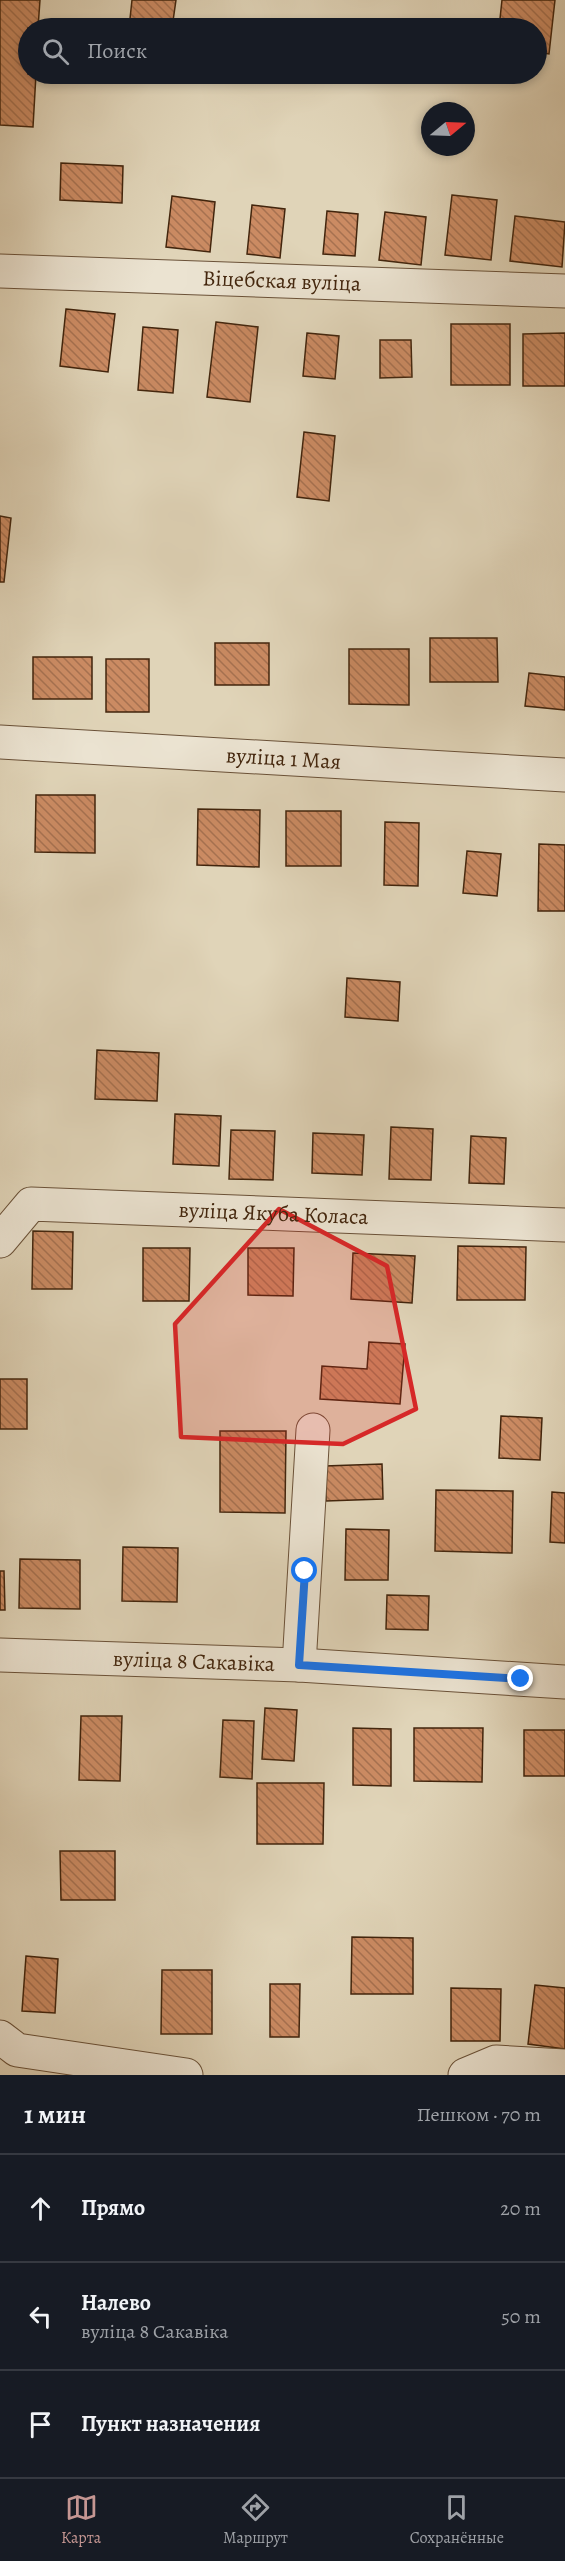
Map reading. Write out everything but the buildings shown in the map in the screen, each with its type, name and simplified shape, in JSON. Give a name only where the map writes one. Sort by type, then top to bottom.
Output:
[{"type":"street","name":"Віцебская вуліца","points":[[0,271],[565,291]]},
{"type":"street","name":"вуліца 1 Мая","points":[[0,742],[565,775]]},
{"type":"street","name":"вуліца Якуба Коласа","points":[[0,1241],[31,1204],[565,1225]]},
{"type":"street","points":[[299,1665],[313,1430]]},
{"type":"street","name":"вуліца 8 Сакавіка","points":[[0,1655],[299,1665],[565,1682]]},
{"type":"street","points":[[0,2037],[17,2050],[186,2075]]},
{"type":"street","points":[[465,2075],[496,2062],[565,2066]]},
{"type":"highlighted area","points":[[279,1209],[387,1266],[416,1409],[343,1444],[181,1437],[175,1324]]},
{"type":"route","points":[[305,1571],[299,1665],[521,1679]]}]
